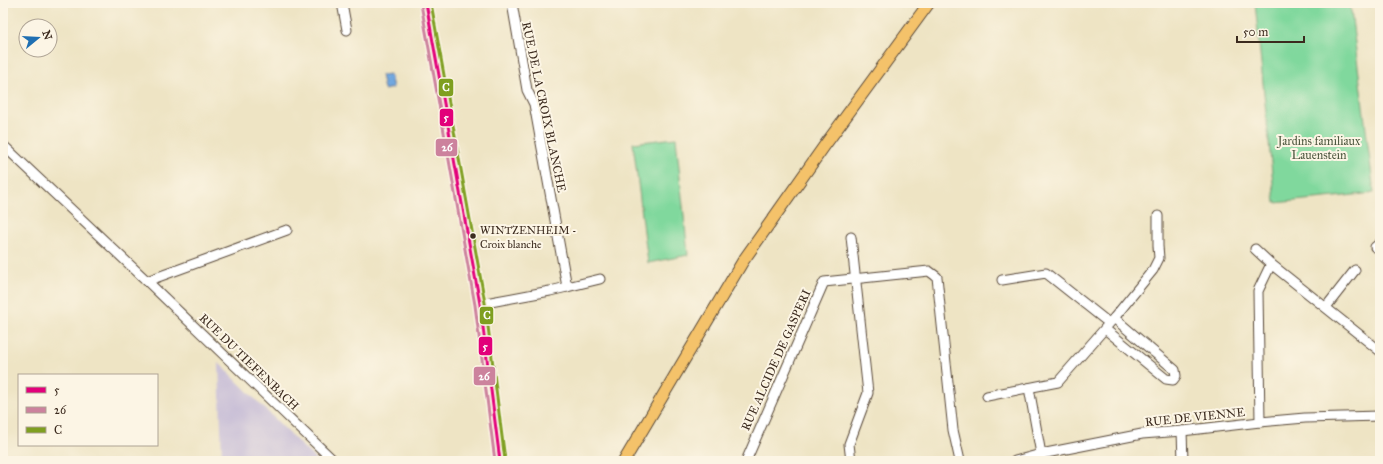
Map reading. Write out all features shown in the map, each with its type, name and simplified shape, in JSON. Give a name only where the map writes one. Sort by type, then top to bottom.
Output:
[{"type":"main road","points":[[624,461],[743,261],[825,145],[930,3]]},
{"type":"street","points":[[342,3],[347,30]]},
{"type":"street","points":[[426,3],[481,308],[500,461]]},
{"type":"street","name":"RUE DE LA CROIX BLANCHE","points":[[512,3],[527,90],[534,104],[567,287]]},
{"type":"street","name":"RUE DU TIEFENBACH","points":[[3,145],[334,461]]},
{"type":"street","points":[[988,396],[1058,382],[1153,270],[1159,258],[1158,216]]},
{"type":"street","points":[[147,281],[287,230]]},
{"type":"street","points":[[850,461],[849,444],[868,393],[851,237]]},
{"type":"street","points":[[1255,249],[1271,264],[1380,351]]},
{"type":"street","points":[[1260,422],[1258,290],[1271,264]]},
{"type":"street","points":[[1326,307],[1355,270]]},
{"type":"street","name":"RUE ALCIDE DE GASPERI","points":[[746,461],[824,282],[929,271],[937,277],[953,430],[960,461]]},
{"type":"street","points":[[1002,280],[1046,273],[1109,323],[1175,370],[1176,376],[1173,380],[1166,379],[1109,323]]},
{"type":"street","points":[[481,308],[600,279]]},
{"type":"street","points":[[1029,388],[1041,454]]},
{"type":"street","name":"RUE DE VIENNE","points":[[1015,461],[1041,454],[1142,434],[1305,418],[1380,416]]},
{"type":"street","points":[[1182,431],[1183,461]]},
{"type":"shaded area","points":[[219,363],[317,461],[222,461]]},
{"type":"green space","name":"Jardins familiaux Lauenstein","points":[[1255,3],[1350,3],[1374,193],[1275,203]]},
{"type":"green space","points":[[676,138],[688,255],[648,263],[633,143]]},
{"type":"water","points":[[390,74],[393,88],[384,90],[381,75]]},
{"type":"transit line","name":"5","points":[[426,3],[480,304],[500,461]]},
{"type":"transit line","name":"C","points":[[431,3],[485,303],[505,460]]},
{"type":"transit line","name":"26","points":[[421,4],[475,305],[495,461]]},
{"type":"place","name":"WINTZENHEIM - Croix blanche","points":[[473,236]]}]
